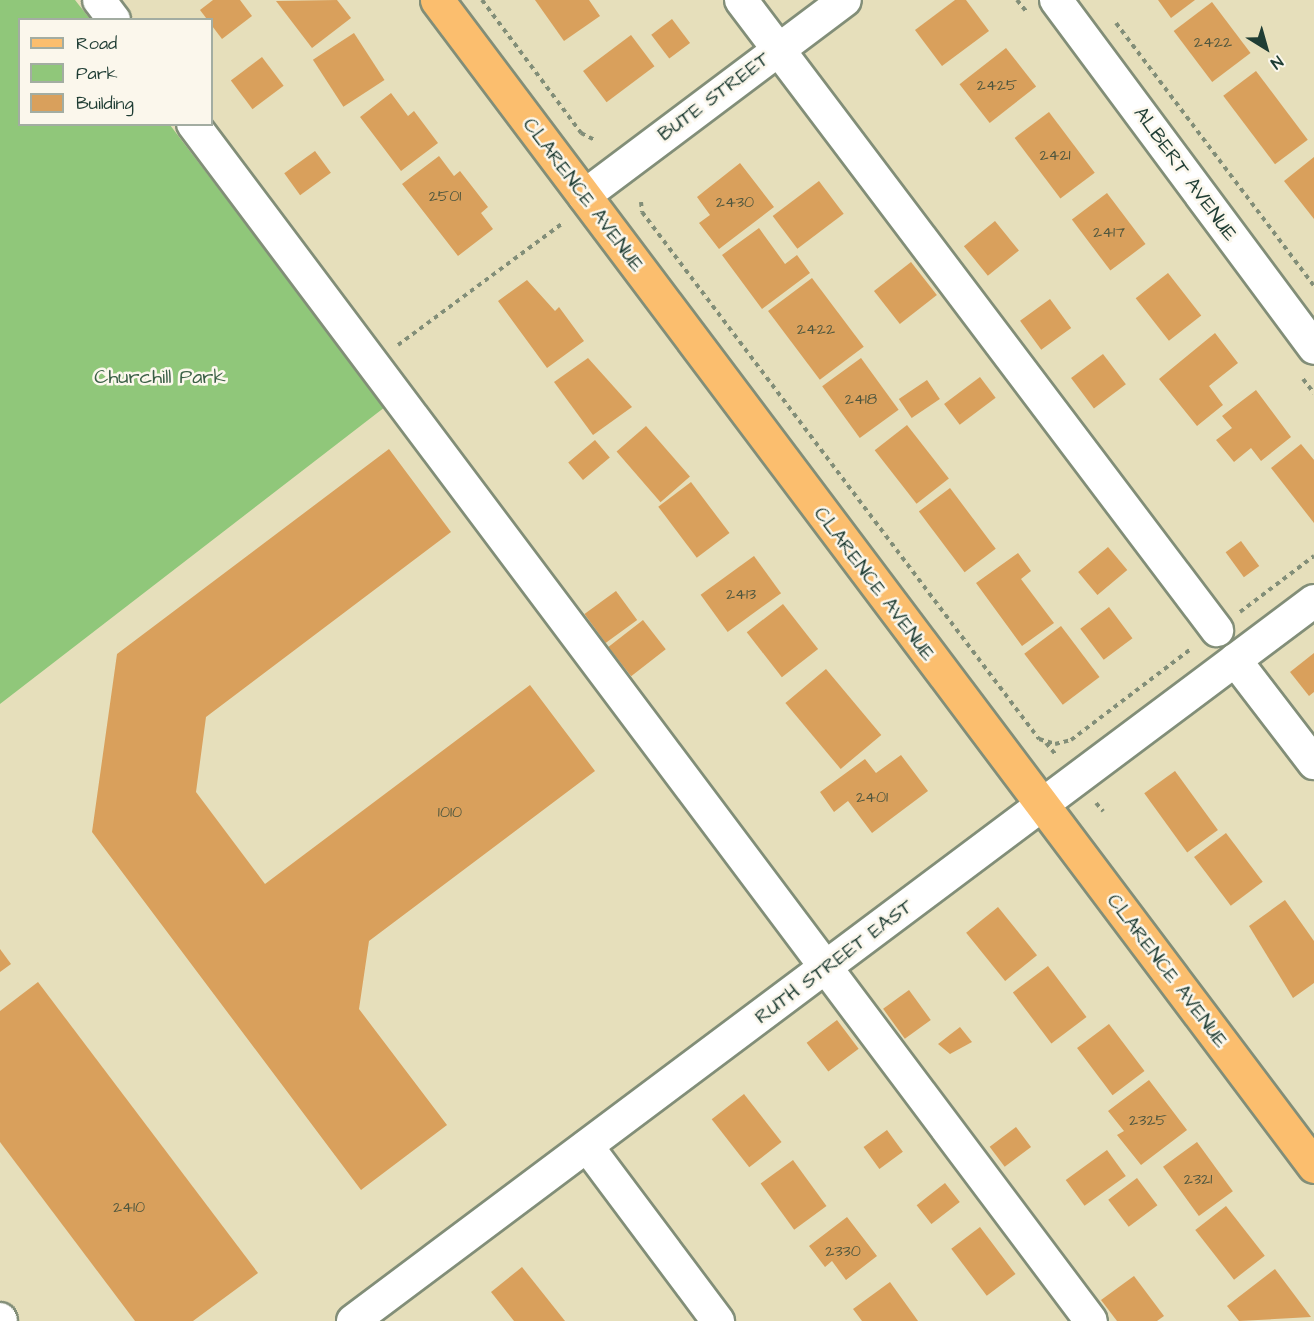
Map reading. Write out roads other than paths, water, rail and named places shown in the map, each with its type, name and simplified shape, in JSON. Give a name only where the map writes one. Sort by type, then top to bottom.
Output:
[{"type":"main road","name":"CLARENCE AVENUE","points":[[436,0],[1314,1166]]},
{"type":"street","points":[[99,0],[112,18]]},
{"type":"street","points":[[741,0],[1217,630]]},
{"type":"street","name":"BUTE STREET","points":[[584,196],[845,0]]},
{"type":"street","name":"ALBERT AVENUE","points":[[1056,0],[1314,348]]},
{"type":"street","points":[[195,126],[824,970],[1090,1321]]},
{"type":"street","name":"RUTH STREET EAST","points":[[354,1320],[1314,602]]},
{"type":"street","points":[[1235,660],[1314,763]]},
{"type":"street","points":[[587,1146],[718,1321]]},
{"type":"park label","name":"Churchill Park","points":[[160,377]]}]
